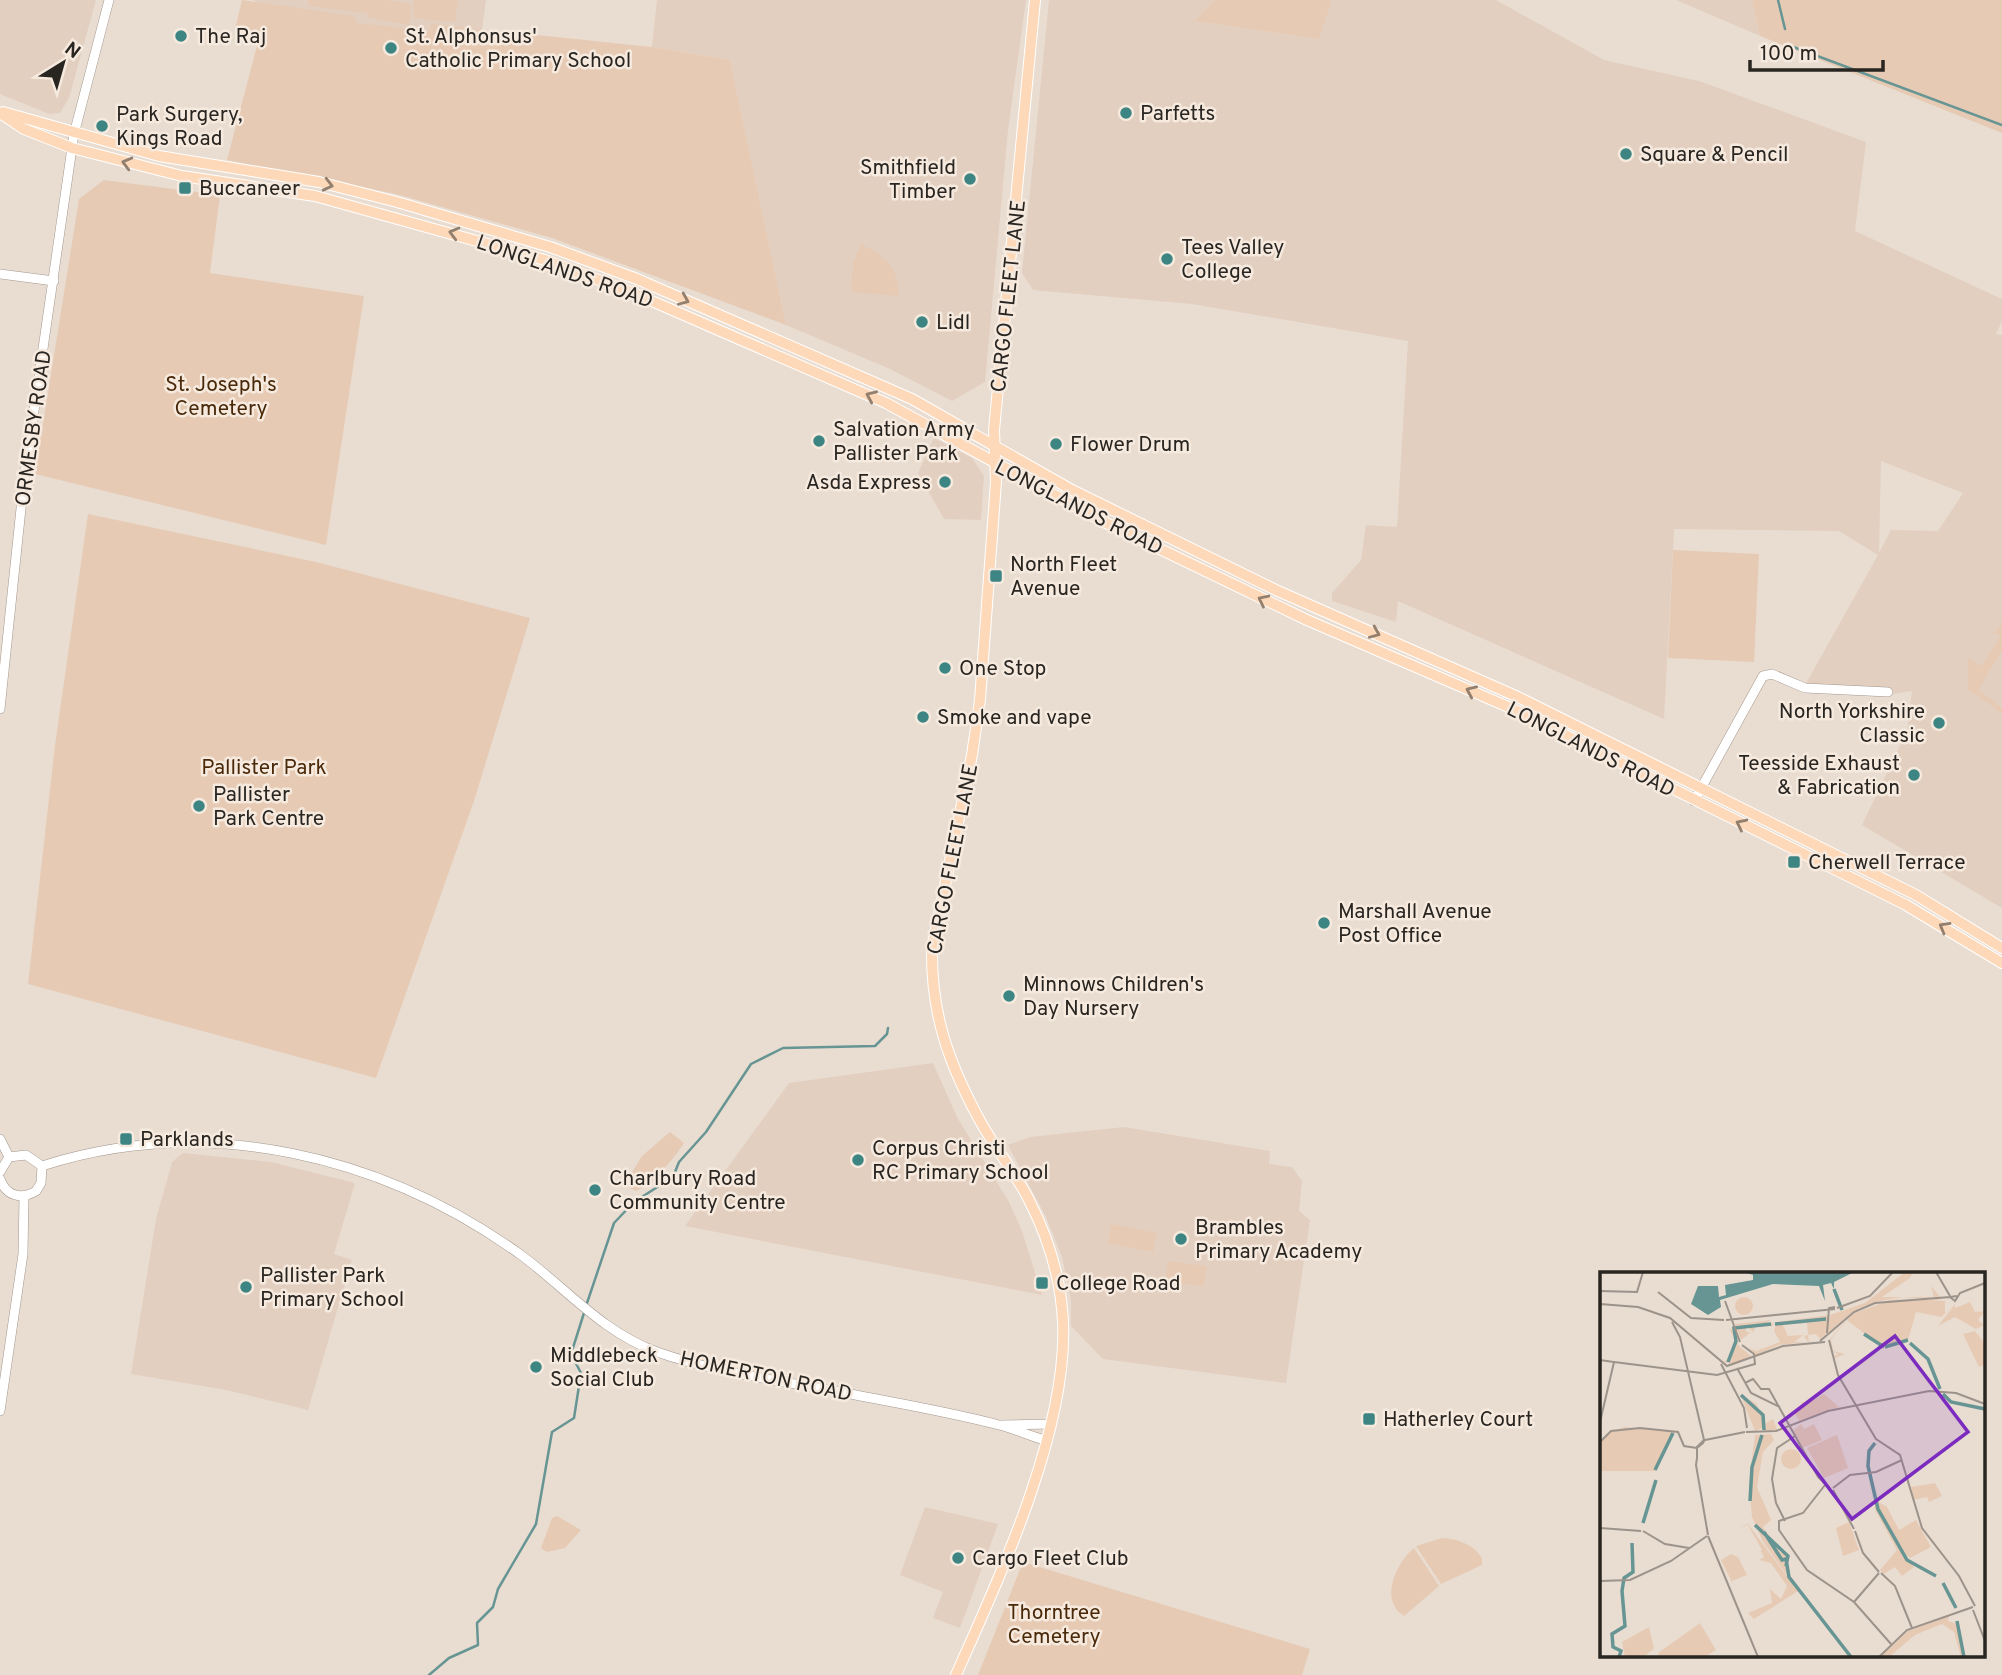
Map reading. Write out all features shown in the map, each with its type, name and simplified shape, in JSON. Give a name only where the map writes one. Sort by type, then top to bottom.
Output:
[{"type":"main road","name":"CARGO FLEET LANE","points":[[956,1675],[1013,1541],[1045,1440],[1063,1344],[1061,1301],[1053,1263],[1028,1198],[979,1119],[955,1070],[938,1024],[932,980],[932,948],[972,755],[980,700],[995,446],[1035,0]]},
{"type":"main road","name":"LONGLANDS ROAD","points":[[0,112],[159,156],[319,182],[550,247],[636,279],[912,399],[1072,490],[1266,585],[1518,697],[1906,890],[2002,948]]},
{"type":"main road","name":"LONGLANDS ROAD","points":[[0,112],[24,129],[72,148],[182,176],[316,196],[545,260],[631,292],[886,403],[1104,522],[1261,599],[1513,709],[1906,905],[2002,963]]},
{"type":"street","name":"ORMESBY ROAD","points":[[0,709],[24,480],[74,134],[109,0]]},
{"type":"street","points":[[0,274],[54,281]]},
{"type":"street","points":[[1694,801],[1763,676],[1772,674],[1805,688],[1888,692]]},
{"type":"street","points":[[0,1139],[9,1157]]},
{"type":"street","name":"HOMERTON ROAD","points":[[41,1166],[79,1154],[166,1144],[235,1144],[337,1162],[421,1194],[459,1215],[522,1256],[607,1326],[645,1347],[684,1360],[1001,1425],[1045,1440]]},
{"type":"street","points":[[0,1171],[9,1157],[26,1154],[41,1166],[41,1183],[36,1191],[24,1196],[6,1191],[0,1179]]},
{"type":"street","points":[[0,1411],[23,1254],[24,1196]]},
{"type":"street","name":"HOMERTON ROAD","points":[[1001,1425],[1049,1424]]},
{"type":"shaded area","points":[[0,0],[96,0],[69,98],[60,113],[49,114],[0,94]]},
{"type":"shaded area","name":"St. Alphonsus' Catholic Primary School","points":[[253,0],[486,0],[482,30],[431,25],[426,72]]},
{"type":"shaded area","points":[[657,0],[1026,0],[1008,130],[985,382],[952,401],[890,369],[786,325],[730,60],[652,47]]},
{"type":"shaded area","points":[[1049,0],[1215,0],[1194,21],[1318,39],[1332,0],[1496,0],[1604,60],[1699,81],[1866,142],[1855,231],[2002,299],[2002,321],[1996,334],[2002,335],[2002,908],[1862,825],[1907,731],[1912,691],[1887,695],[1804,687],[1878,555],[1839,531],[1674,529],[1664,719],[1398,601],[1396,622],[1332,601],[1332,593],[1361,560],[1366,525],[1397,527],[1408,341],[1192,304],[1033,290],[1022,273]],"holes":[[[1881,461],[1963,493],[1938,531],[1891,530],[1879,553]]]},
{"type":"shaded area","points":[[1676,0],[1752,0],[1760,36]]},
{"type":"shaded area","points":[[934,438],[972,458],[984,476],[981,520],[944,519],[918,473]]},
{"type":"shaded area","name":"Corpus Christi RC Primary School","points":[[933,1063],[958,1119],[1009,1202],[1022,1231],[1042,1295],[685,1226],[789,1083]]},
{"type":"shaded area","name":"Brambles Primary Academy","points":[[1124,1127],[1270,1151],[1269,1164],[1292,1167],[1302,1181],[1299,1211],[1310,1220],[1286,1383],[1103,1359],[1071,1326],[1071,1300],[1062,1257],[1046,1217],[1008,1145],[1030,1137]]},
{"type":"shaded area","name":"Pallister Park Primary School","points":[[183,1153],[271,1162],[355,1183],[334,1254],[352,1260],[308,1410],[226,1390],[131,1374],[156,1219],[172,1162]]},
{"type":"shaded area","points":[[925,1507],[998,1524],[960,1628],[933,1618],[943,1592],[900,1575]]},
{"type":"green space","points":[[242,0],[355,16],[356,23],[430,31],[431,24],[652,47],[730,60],[786,325],[552,238],[396,194],[227,160],[259,38],[235,29]]},
{"type":"green space","points":[[309,0],[386,0],[411,4],[409,25],[367,17],[367,13],[308,6]]},
{"type":"green space","points":[[414,0],[458,0],[455,22],[413,18]]},
{"type":"green space","points":[[1215,0],[1332,0],[1319,39],[1194,21]]},
{"type":"green space","points":[[1752,0],[2002,0],[2002,133],[1760,36]]},
{"type":"green space","name":"St. Joseph's Cemetery","points":[[104,180],[220,195],[210,273],[364,296],[326,545],[35,474],[79,199]]},
{"type":"green space","points":[[861,244],[889,264],[896,278],[898,296],[851,292],[853,264]]},
{"type":"green space","name":"Pallister Park","points":[[88,514],[316,562],[530,618],[474,801],[376,1078],[28,984],[55,745]]},
{"type":"green space","points":[[1673,550],[1759,554],[1754,662],[1668,658]]},
{"type":"green space","points":[[2002,622],[2002,651],[1978,690],[2002,708],[2002,713],[1968,690],[1968,659],[1982,666],[2000,636],[1995,633]]},
{"type":"green space","points":[[670,1132],[684,1143],[669,1163],[649,1183],[636,1191],[624,1185],[642,1156]]},
{"type":"green space","points":[[1111,1224],[1157,1233],[1153,1252],[1108,1243]]},
{"type":"green space","points":[[1168,1261],[1206,1266],[1204,1286],[1165,1281]]},
{"type":"green space","points":[[557,1516],[581,1530],[565,1548],[547,1552],[541,1548],[552,1518]]},
{"type":"green space","points":[[1442,1538],[1470,1546],[1482,1558],[1482,1565],[1441,1584],[1416,1546]]},
{"type":"green space","points":[[1414,1548],[1439,1586],[1404,1616],[1396,1609],[1391,1591],[1397,1571]]},
{"type":"green space","name":"Thorntree Cemetery","points":[[1023,1562],[1310,1649],[1302,1675],[978,1675]]},
{"type":"waterway","points":[[1778,0],[1785,29]]},
{"type":"waterway","points":[[1788,45],[2002,125]]},
{"type":"waterway","points":[[586,1306],[614,1223],[634,1202],[673,1177],[679,1162],[706,1132],[751,1064],[783,1048],[875,1046],[887,1034],[888,1028]]},
{"type":"waterway","points":[[429,1675],[449,1658],[478,1645],[477,1623],[493,1607],[498,1589],[536,1524],[552,1432],[574,1418],[581,1373],[571,1354],[584,1313]]},
{"type":"place","name":"The Raj","points":[[181,36]]},
{"type":"place","name":"St. Alphonsus' Catholic Primary School","points":[[391,48]]},
{"type":"place","name":"Parfetts","points":[[1126,113]]},
{"type":"place","name":"Park Surgery, Kings Road","points":[[102,126]]},
{"type":"place","name":"Square & Pencil","points":[[1626,154]]},
{"type":"place","name":"Smithfield Timber","points":[[970,179]]},
{"type":"place","name":"Buccaneer","points":[[185,188]]},
{"type":"place","name":"Tees Valley College","points":[[1167,259]]},
{"type":"place","name":"Lidl","points":[[922,322]]},
{"type":"place","name":"Salvation Army Pallister Park","points":[[819,441]]},
{"type":"place","name":"Flower Drum","points":[[1056,444]]},
{"type":"place","name":"Asda Express","points":[[945,482]]},
{"type":"place","name":"North Fleet Avenue","points":[[996,576]]},
{"type":"place","name":"One Stop","points":[[945,668]]},
{"type":"place","name":"Smoke and vape","points":[[923,717]]},
{"type":"place","name":"North Yorkshire Classic","points":[[1939,723]]},
{"type":"place","name":"Teesside Exhaust & Fabrication","points":[[1914,775]]},
{"type":"place","name":"Pallister Park Centre","points":[[199,806]]},
{"type":"place","name":"Cherwell Terrace","points":[[1794,862]]},
{"type":"place","name":"Marshall Avenue Post Office","points":[[1324,923]]},
{"type":"place","name":"Minnows Children's Day Nursery","points":[[1009,996]]},
{"type":"place","name":"Parklands","points":[[126,1139]]},
{"type":"place","name":"Corpus Christi RC Primary School","points":[[858,1160]]},
{"type":"place","name":"Charlbury Road Community Centre","points":[[595,1190]]},
{"type":"place","name":"Brambles Primary Academy","points":[[1181,1239]]},
{"type":"place","name":"College Road","points":[[1042,1283]]},
{"type":"place","name":"Pallister Park Primary School","points":[[246,1287]]},
{"type":"place","name":"Middlebeck Social Club","points":[[536,1367]]},
{"type":"place","name":"Hatherley Court","points":[[1369,1419]]},
{"type":"place","name":"Cargo Fleet Club","points":[[958,1558]]}]
